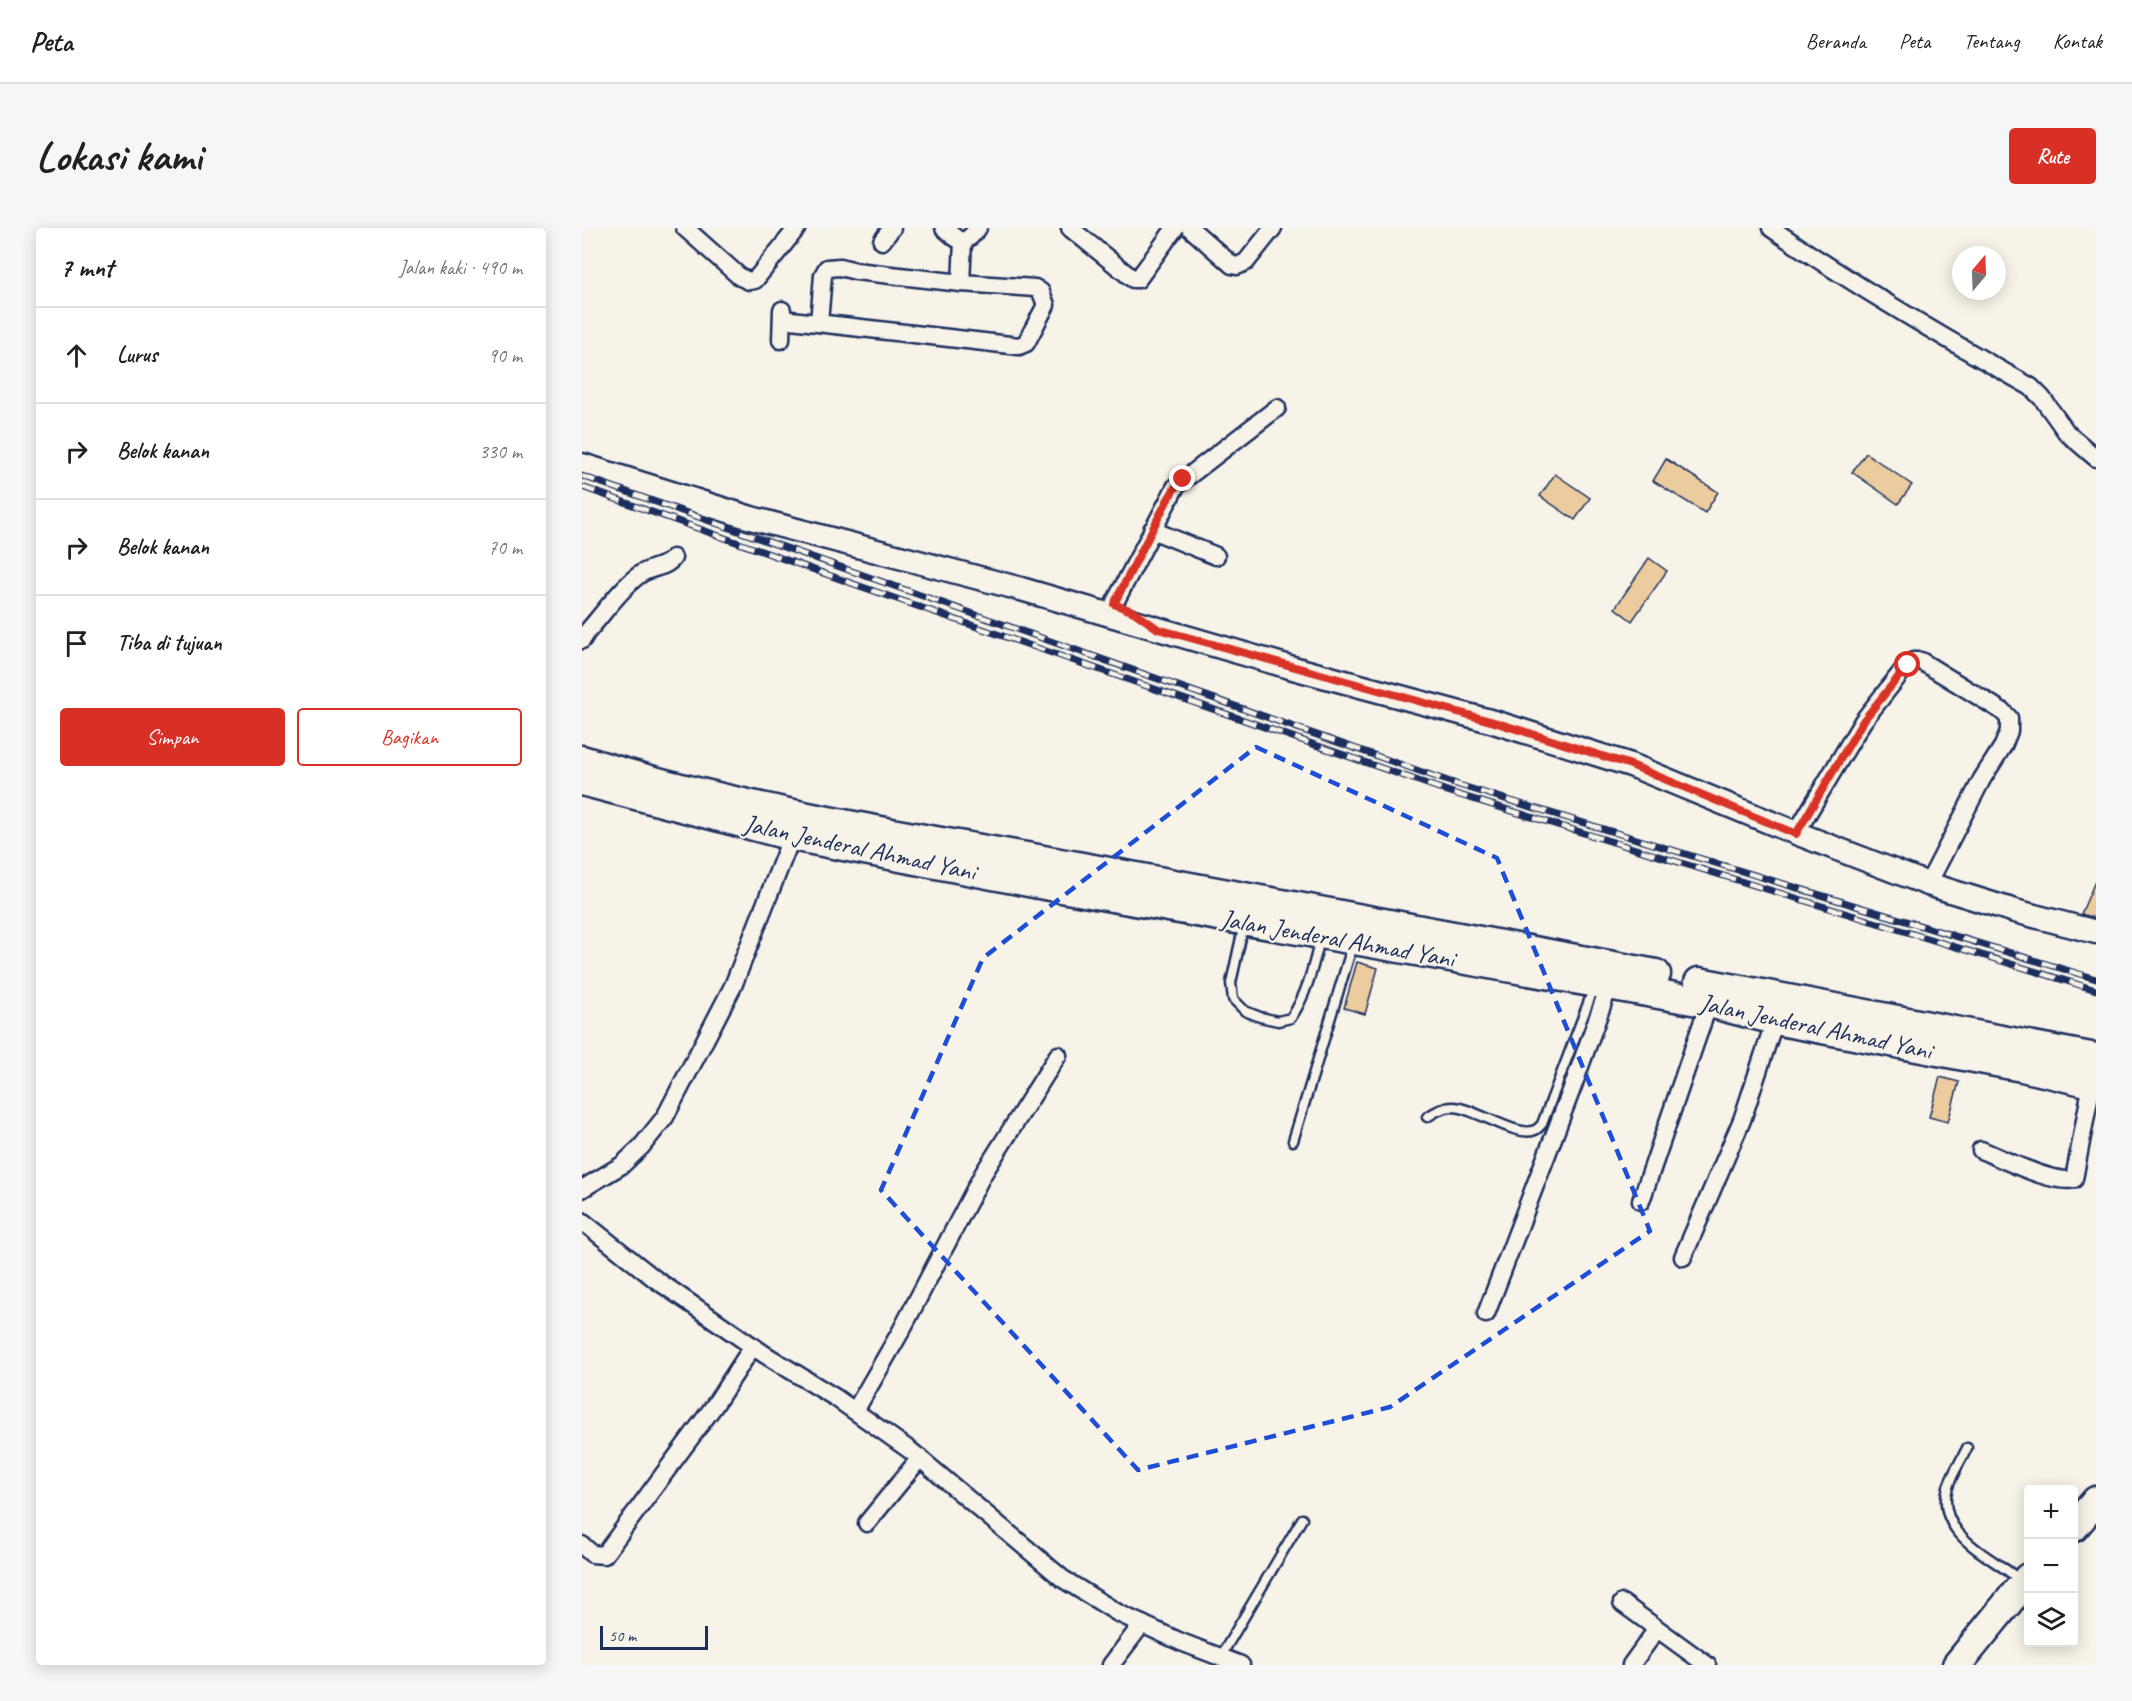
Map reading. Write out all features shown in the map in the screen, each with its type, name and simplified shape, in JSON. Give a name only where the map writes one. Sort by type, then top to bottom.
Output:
[{"type":"highway","points":[[582,759],[689,790],[789,814],[1248,909],[2095,1075]]},
{"type":"highway","name":"Jalan Jenderal Ahmad Yani","points":[[582,781],[792,836],[1039,884],[1248,909]]},
{"type":"highway","name":"Jalan Jenderal Ahmad Yani","points":[[1324,924],[1354,941],[1709,1003],[1775,1020],[2022,1067],[2095,1075]]},
{"type":"highway","points":[[2078,1521],[2096,1501]]},
{"type":"highway","points":[[1957,1665],[2024,1583]]},
{"type":"street","points":[[685,228],[703,233],[740,278],[752,281],[796,228]]},
{"type":"street","points":[[944,228],[963,241],[967,240],[978,228]]},
{"type":"street","points":[[1070,228],[1129,277],[1138,279],[1175,228]]},
{"type":"street","points":[[1190,228],[1232,265],[1240,266],[1246,262],[1273,228]]},
{"type":"street","points":[[1771,228],[1905,314],[2031,387],[2067,433],[2096,458]]},
{"type":"street","points":[[962,283],[963,241]]},
{"type":"street","points":[[781,340],[782,314],[819,323],[1019,346],[1026,343],[1046,305],[1041,292],[1035,288],[962,283],[856,271],[840,267],[827,268],[823,275],[819,323]]},
{"type":"street","points":[[1114,604],[1179,482],[1277,408]]},
{"type":"street","points":[[582,465],[760,521],[1077,605],[1293,668],[1483,718],[1631,765],[1796,834],[1928,884],[2015,911],[2096,932]]},
{"type":"street","points":[[1152,530],[1216,556]]},
{"type":"street","points":[[582,640],[637,576],[648,569],[669,563],[673,558]]},
{"type":"street","points":[[1077,605],[1114,604],[1134,612],[1158,629]]},
{"type":"street","points":[[1796,834],[1863,721],[1908,665],[1913,661],[1921,661],[2002,711],[2011,724],[2003,746],[1982,779],[1928,884]]},
{"type":"street","points":[[582,1190],[622,1165],[641,1147],[665,1117],[733,986],[792,836]]},
{"type":"street","points":[[1486,1314],[1557,1128],[1601,985]]},
{"type":"street","points":[[1641,1202],[1709,1003]]},
{"type":"street","points":[[1683,1257],[1742,1120],[1775,1020]]},
{"type":"street","points":[[855,1411],[902,1331],[983,1174],[1058,1054]]},
{"type":"street","points":[[1981,1150],[2066,1182],[2074,1179],[2095,1075]]},
{"type":"street","points":[[582,1221],[655,1279],[753,1347],[817,1385],[920,1458],[1063,1579],[1092,1598],[1142,1624],[1180,1642],[1241,1665]]},
{"type":"street","points":[[582,1545],[592,1554],[604,1556],[714,1406],[753,1347]]},
{"type":"street","points":[[867,1522],[920,1458]]},
{"type":"street","points":[[1622,1603],[1707,1665]]},
{"type":"street","points":[[1111,1665],[1142,1624]]},
{"type":"street","points":[[1631,1665],[1657,1629]]},
{"type":"lane","points":[[1248,909],[1231,983],[1233,999],[1245,1011],[1278,1021],[1291,1018],[1300,1005],[1311,977],[1324,924]]},
{"type":"lane","points":[[1293,1141],[1354,941]]},
{"type":"lane","points":[[1427,1117],[1443,1108],[1454,1107],[1508,1127],[1525,1132],[1535,1131],[1542,1124],[1590,998],[1601,985]]},
{"type":"lane","points":[[1967,1448],[1948,1487],[1946,1509],[1951,1523],[1958,1534],[2024,1580]]},
{"type":"lane","points":[[1221,1656],[1302,1519]]},
{"type":"highlighted area","points":[[1256,747],[1497,858],[1650,1231],[1390,1407],[1138,1470],[881,1190],[983,958]]},
{"type":"building","points":[[1866,453],[1912,485],[1898,504],[1852,472]]},
{"type":"building","points":[[1666,459],[1718,492],[1705,513],[1653,481]]},
{"type":"building","points":[[1555,474],[1590,498],[1575,520],[1540,496]]},
{"type":"building","points":[[1649,558],[1667,571],[1632,621],[1615,608]]},
{"type":"building","points":[[2096,879],[2096,918],[2081,914]]},
{"type":"building","points":[[1357,962],[1378,968],[1365,1014],[1344,1008]]},
{"type":"building","points":[[1940,1077],[1959,1082],[1948,1122],[1929,1117]]},
{"type":"railway","points":[[582,476],[1459,785],[2096,979]]},
{"type":"railway","points":[[582,487],[1453,793],[2096,990]]},
{"type":"route","points":[[1183,479],[1167,501],[1114,604],[1134,612],[1158,629],[1494,722],[1631,765],[1796,834],[1863,721],[1908,665]]}]
